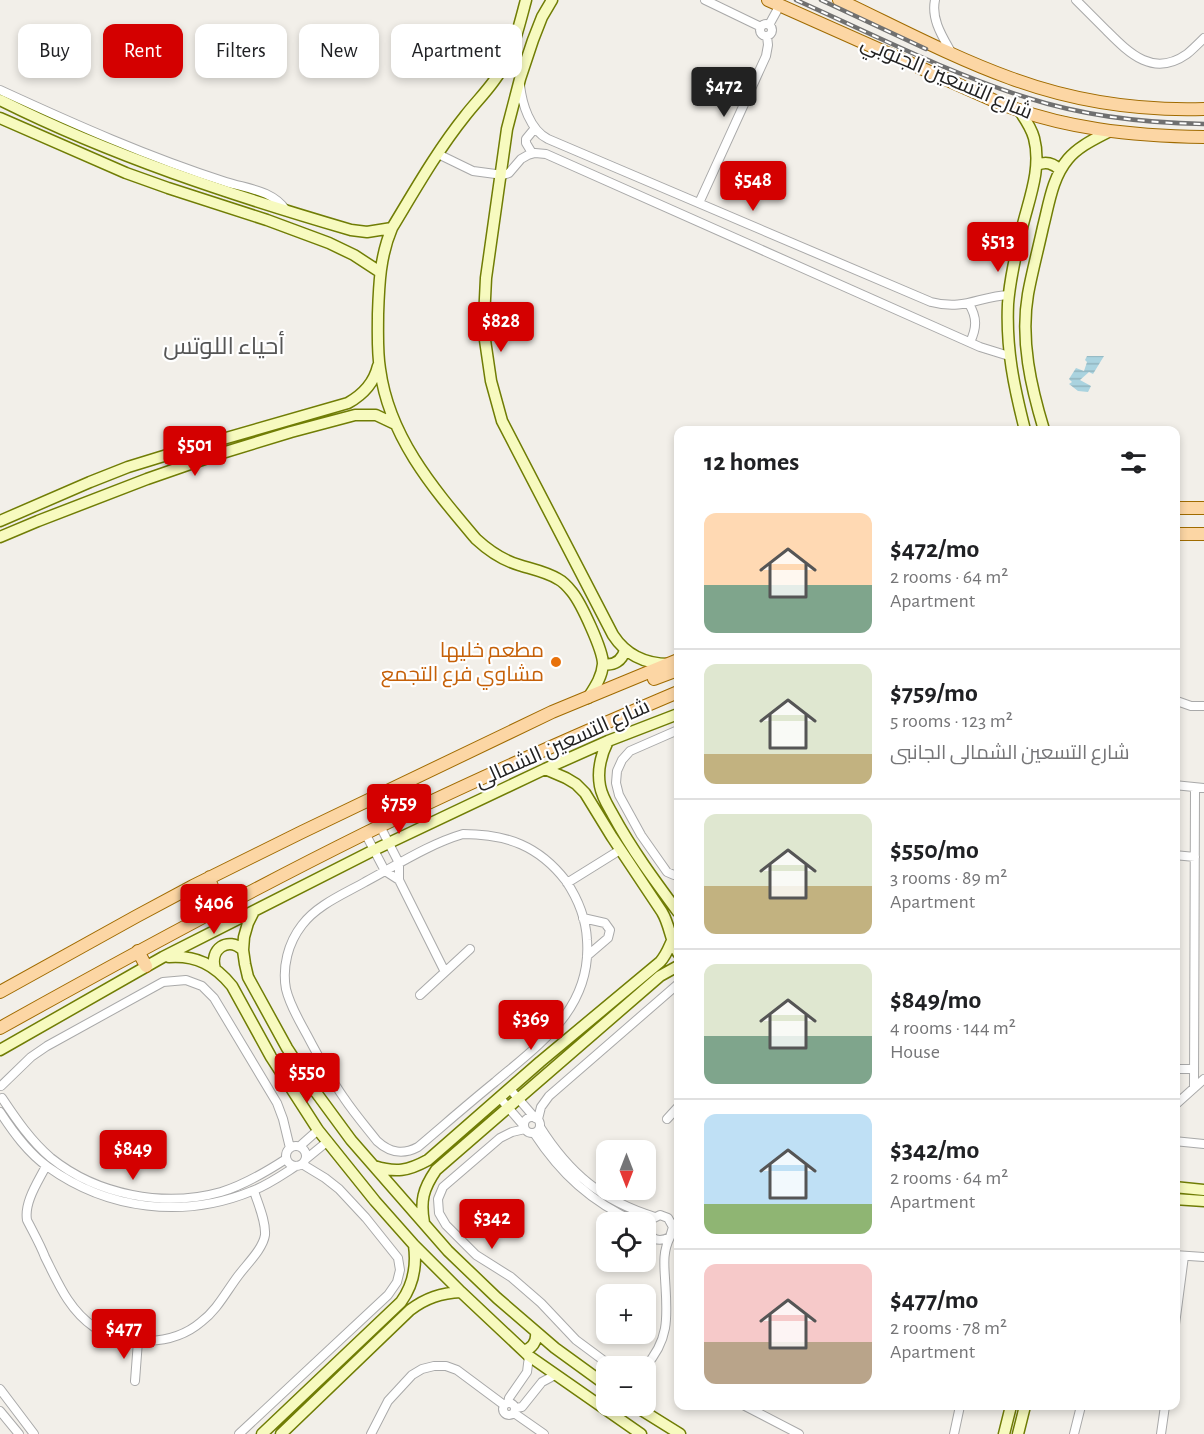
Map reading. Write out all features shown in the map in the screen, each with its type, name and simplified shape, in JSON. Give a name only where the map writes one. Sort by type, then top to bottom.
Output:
[{"type":"main road","name":"شارع التسعين الجنوبي","points":[[839,0],[952,54],[1010,78],[1076,97],[1143,107],[1204,109]]},
{"type":"main road","name":"شارع التسعين الجنوبي","points":[[774,3],[1019,110],[1110,131],[1204,137]]},
{"type":"main road","points":[[1180,508],[1204,508]]},
{"type":"main road","points":[[1180,534],[1204,534]]},
{"type":"main road","points":[[1180,534],[1204,540]]},
{"type":"main road","name":"شارع التسعين الشمالى","points":[[0,992],[78,947],[210,877],[552,712],[628,681],[645,681],[674,666]]},
{"type":"main road","name":"شارع التسعين الشمالى","points":[[0,1028],[138,951],[365,833],[553,745],[674,694]]},
{"type":"main road","points":[[210,877],[212,888],[216,891],[227,894],[249,893]]},
{"type":"main road","points":[[138,951],[146,966]]},
{"type":"street","points":[[526,0],[511,51],[503,68],[438,154],[392,228],[384,250],[380,272],[379,362],[385,397],[395,424],[413,459],[476,539],[501,558],[554,576],[569,588],[577,599],[601,650],[603,664],[600,677],[588,698]]},
{"type":"street","points":[[552,0],[542,17],[520,79],[507,129],[484,298],[485,340],[489,371],[507,432],[613,635],[620,645],[632,655],[646,661],[674,665]]},
{"type":"street","points":[[705,0],[765,26]]},
{"type":"street","points":[[935,0],[935,20],[952,54]]},
{"type":"street","points":[[1076,0],[1126,50],[1142,60],[1155,63],[1175,60],[1187,54],[1204,38]]},
{"type":"street","points":[[699,203],[768,49],[767,36],[761,33],[774,3]]},
{"type":"street","points":[[520,79],[523,102],[535,128],[548,139],[931,302],[954,306],[1009,295]]},
{"type":"street","points":[[0,90],[54,116],[136,150],[269,194],[286,210]]},
{"type":"street","points":[[0,100],[164,170],[231,193],[351,230],[368,232],[392,228]]},
{"type":"street","points":[[1019,110],[1034,138],[1037,165],[1009,295],[1009,356],[1023,426]]},
{"type":"street","points":[[0,118],[126,173],[329,243],[354,255],[380,272]]},
{"type":"street","points":[[532,153],[526,139],[535,128]]},
{"type":"street","points":[[1043,426],[1030,375],[1026,335],[1027,306],[1051,193],[1060,170],[1068,159],[1090,141],[1110,131]]},
{"type":"street","points":[[438,154],[473,171],[500,175],[509,172],[521,159],[532,153],[546,153],[990,351],[1009,356]]},
{"type":"street","points":[[1037,165],[1050,163],[1060,170]]},
{"type":"street","points":[[667,207],[674,192]]},
{"type":"street","points":[[969,304],[976,327],[970,342]]},
{"type":"street","points":[[0,521],[128,467],[348,403],[365,390],[376,373],[379,362]]},
{"type":"street","points":[[0,537],[147,479],[291,432],[355,415],[376,416],[395,424]]},
{"type":"street","points":[[603,664],[617,662],[626,650]]},
{"type":"street","points":[[1180,702],[1191,706],[1204,706]]},
{"type":"street","points":[[0,1050],[146,966],[388,843],[545,769],[674,716]]},
{"type":"street","points":[[674,732],[630,751],[622,760],[617,771],[616,783],[619,795],[641,835],[667,872],[674,874]]},
{"type":"street","points":[[608,741],[598,773],[603,796],[630,845],[674,906]]},
{"type":"street","points":[[545,769],[576,784],[592,802],[674,934]]},
{"type":"street","points":[[1180,786],[1200,788],[1195,857],[1194,1088]]},
{"type":"street","points":[[592,802],[603,796]]},
{"type":"street","points":[[380,826],[399,863],[399,880],[444,972]]},
{"type":"street","points":[[365,833],[385,871],[399,880]]},
{"type":"street","points":[[463,834],[503,837],[522,844],[539,854],[554,867],[567,883],[581,909],[587,937],[584,978],[578,994],[571,1009],[551,1033],[418,1147],[401,1152],[392,1151],[376,1141],[343,1097],[291,1005],[285,980],[287,955],[302,924],[328,903],[399,863],[446,839],[463,834]]},
{"type":"street","points":[[567,883],[620,850]]},
{"type":"street","points":[[1180,856],[1195,857]]},
{"type":"street","points":[[254,911],[246,930],[243,950],[248,977],[287,1048],[327,1108],[351,1140],[448,1251],[536,1333],[596,1378]]},
{"type":"street","points":[[583,918],[604,923],[610,930],[606,941],[587,956]]},
{"type":"street","points":[[373,1166],[387,1170],[402,1170],[416,1167],[428,1160],[540,1062],[660,962],[666,956],[674,938]]},
{"type":"street","points":[[215,969],[214,958],[219,948],[235,944],[243,950]]},
{"type":"street","points":[[420,995],[470,950]]},
{"type":"street","points":[[163,957],[181,956],[199,960],[225,977],[271,1058],[316,1126],[375,1201],[414,1245],[460,1292],[526,1353],[632,1431],[641,1434]]},
{"type":"street","points":[[424,1223],[423,1195],[436,1170],[660,976],[674,968]]},
{"type":"street","points":[[286,1159],[248,1181],[200,1197],[170,1199],[114,1191],[83,1178],[51,1158],[29,1136],[1,1099],[3,1092],[1,1086],[31,1057],[47,1046],[163,982],[186,980],[202,986],[214,998],[277,1103],[290,1148]]},
{"type":"street","points":[[500,1098],[529,1132],[537,1124],[541,1107],[549,1096],[674,987]]},
{"type":"street","points":[[530,1052],[540,1062]]},
{"type":"street","points":[[517,1063],[527,1074]]},
{"type":"street","points":[[1180,1069],[1194,1069]]},
{"type":"street","points":[[1180,1101],[1204,1079]]},
{"type":"street","points":[[510,1089],[556,1151],[588,1183],[613,1200],[639,1212]]},
{"type":"street","points":[[300,1146],[316,1126],[318,1113],[327,1108]]},
{"type":"street","points":[[667,1119],[674,1111]]},
{"type":"street","points":[[0,1112],[26,1147],[46,1166],[69,1181],[108,1198],[147,1207],[189,1208],[225,1201],[254,1191],[302,1163],[328,1141]]},
{"type":"street","points":[[525,1128],[527,1119],[537,1124],[556,1164],[576,1184],[615,1212]]},
{"type":"street","points":[[525,1128],[500,1138],[443,1187],[438,1199],[439,1213],[446,1225],[477,1255],[511,1277],[542,1303],[576,1340],[598,1356]]},
{"type":"street","points":[[336,1151],[347,1150],[351,1140]]},
{"type":"street","points":[[1180,1142],[1204,1144]]},
{"type":"street","points":[[239,1434],[388,1295],[399,1276],[398,1258],[339,1189],[302,1163],[290,1164],[286,1159],[287,1153],[293,1146],[300,1146],[305,1150],[302,1163]]},
{"type":"street","points":[[46,1166],[26,1212],[27,1220],[61,1291],[75,1312],[95,1328],[118,1337],[138,1341],[153,1341],[182,1335],[200,1323],[217,1307],[261,1247],[265,1237],[265,1227],[254,1191]]},
{"type":"street","points":[[1180,1188],[1204,1190]]},
{"type":"street","points":[[1180,1199],[1204,1201]]},
{"type":"street","points":[[656,1217],[674,1215]]},
{"type":"street","points":[[665,1216],[674,1222]]},
{"type":"street","points":[[663,1258],[674,1228]]},
{"type":"street","points":[[653,1356],[665,1330],[666,1312],[663,1258],[656,1240],[670,1237]]},
{"type":"street","points":[[262,1434],[402,1302],[412,1283],[415,1270],[414,1245]]},
{"type":"street","points":[[1180,1256],[1204,1257]]},
{"type":"street","points":[[1180,1286],[1184,1256]]},
{"type":"street","points":[[281,1434],[410,1310],[430,1298],[445,1293],[460,1292]]},
{"type":"street","points":[[406,1295],[417,1305]]},
{"type":"street","points":[[510,1408],[508,1398],[527,1372],[526,1353],[535,1343],[536,1333]]},
{"type":"street","points":[[135,1382],[138,1341]]},
{"type":"street","points":[[555,1375],[558,1364],[568,1359]]},
{"type":"street","points":[[371,1434],[388,1401],[412,1375],[422,1369],[446,1366],[457,1370],[544,1434]]},
{"type":"street","points":[[510,1408],[522,1407],[542,1382],[555,1375]]},
{"type":"street","points":[[0,1389],[34,1434]]},
{"type":"street","points":[[752,1410],[795,1433]]},
{"type":"street","points":[[954,1434],[959,1410]]},
{"type":"street","points":[[1005,1434],[1010,1410]]},
{"type":"street","points":[[1018,1434],[1024,1410]]},
{"type":"street","points":[[1074,1434],[1081,1410]]},
{"type":"street","points":[[1161,1434],[1164,1410]]},
{"type":"street","points":[[0,1411],[19,1434]]},
{"type":"street","points":[[651,1416],[681,1434]]},
{"type":"street","points":[[379,1419],[381,1434]]},
{"type":"water","points":[[1087,356],[1104,356],[1093,374],[1089,372],[1080,380],[1091,386],[1088,392],[1078,391],[1069,384],[1072,382],[1069,379],[1076,368],[1084,371]]},
{"type":"railway","points":[[796,0],[939,65],[1028,98],[1071,110],[1115,117],[1204,124]]},
{"type":"railway","points":[[821,0],[926,49]]},
{"type":"place","name":"مطعم خليها مشاوي فرع التجمع","points":[[556,662]]},
{"type":"district","name":"أحياء اللوتس","points":[[224,346]]}]
